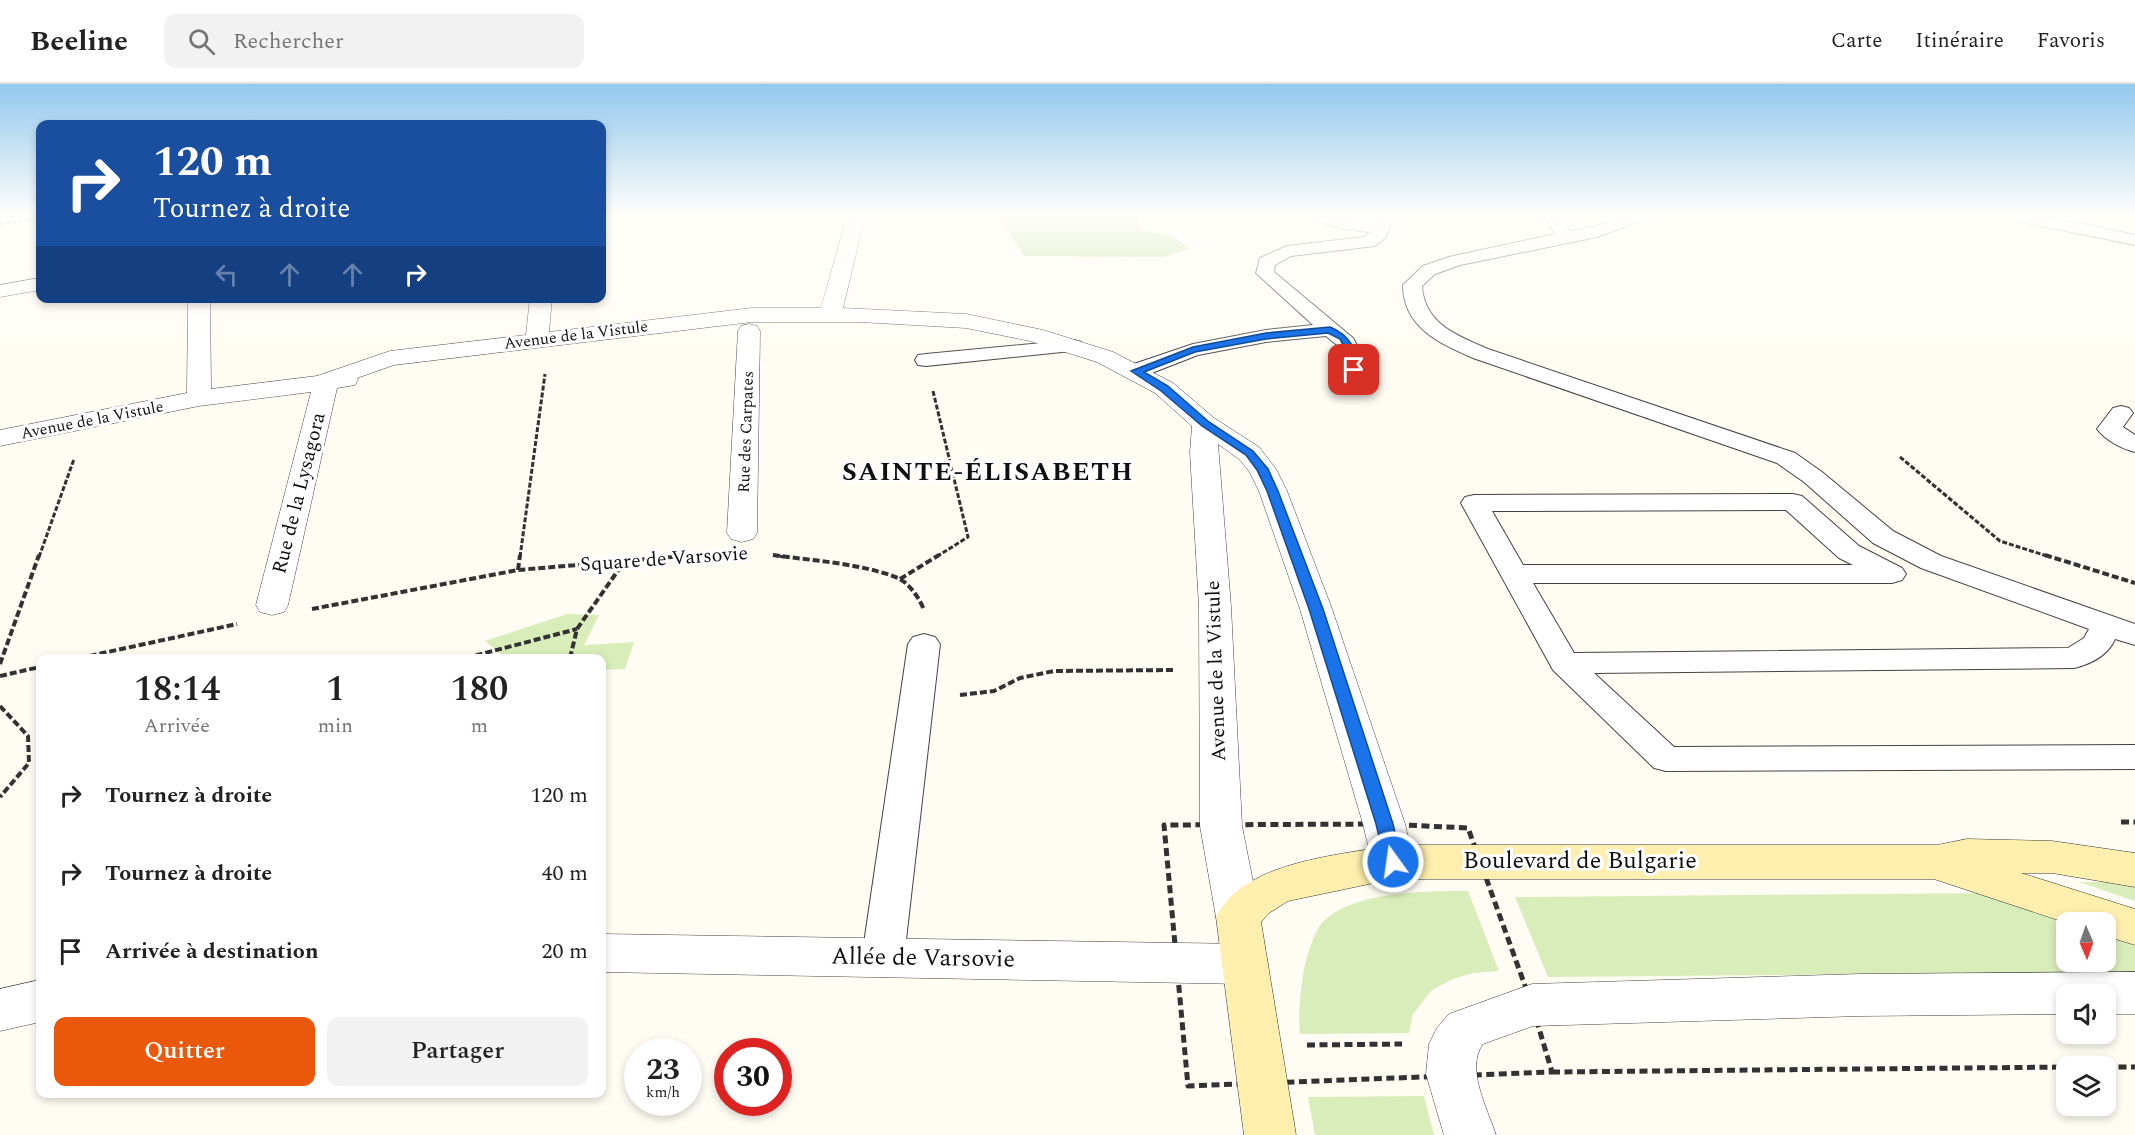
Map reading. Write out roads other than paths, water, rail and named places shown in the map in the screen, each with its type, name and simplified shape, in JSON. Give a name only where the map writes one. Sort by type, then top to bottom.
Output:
[{"type":"street","points":[[830,315],[843,265]]},
{"type":"street","points":[[0,291],[36,285]]},
{"type":"street","points":[[199,303],[200,398]]},
{"type":"street","points":[[541,303],[542,347]]},
{"type":"street","name":"Avenue de la Vistule","points":[[0,438],[200,398],[326,381],[398,375],[542,347],[752,315],[830,315],[966,321],[1000,327],[1074,346],[1136,371],[1164,388],[1205,424],[1250,453],[1262,469],[1273,491],[1316,609],[1389,843]]},
{"type":"street","name":"Avenue de la Vistule","points":[[542,347],[749,331],[830,315]]},
{"type":"street","name":"Rue des Carpates","points":[[742,532],[749,331]]},
{"type":"street","name":"Rue de la Lysagora","points":[[271,611],[326,381]]},
{"type":"street","name":"Avenue de la Vistule","points":[[1205,424],[1204,452],[1215,607],[1221,826],[1241,940]]},
{"type":"street","name":"Boulevard de Bulgarie","points":[[1241,940],[1253,901],[1273,889],[1305,879],[1389,843],[1478,860],[1936,862],[1967,855],[2052,857],[2135,870]]},
{"type":"street","name":"Boulevard de Bulgarie","points":[[1936,862],[2135,927]]},
{"type":"street","points":[[1241,940],[1270,1135]]},
{"type":"street","name":"Allée de Varsovie","points":[[606,953],[1177,964],[1241,940]]},
{"type":"street","points":[[1470,1135],[1457,1049],[1532,1005],[1861,994],[2135,993]]},
{"type":"street","points":[[0,1010],[36,1002]]},
{"type":"lane","points":[[1266,265],[1265,273],[1330,330],[1343,338],[1350,349],[1354,370]]},
{"type":"lane","points":[[1443,265],[1429,270],[1412,285],[1410,297],[1416,311],[1434,330],[1511,365],[1786,458],[1813,477],[1883,537],[1931,562],[2121,630]]},
{"type":"lane","points":[[1136,371],[1193,350],[1266,336],[1330,330]]},
{"type":"lane","points":[[926,360],[1074,346]]},
{"type":"lane","points":[[2121,413],[2109,429],[2135,445]]},
{"type":"lane","points":[[1514,574],[1892,574],[1849,552],[1793,502],[1474,503],[1564,663],[1666,759],[2135,757]]},
{"type":"lane","points":[[1564,663],[2074,658],[2121,630]]},
{"type":"lane","points":[[883,957],[924,644]]},
{"type":"district","name":"SAINTE-ÉLISABETH","points":[[988,472]]}]
